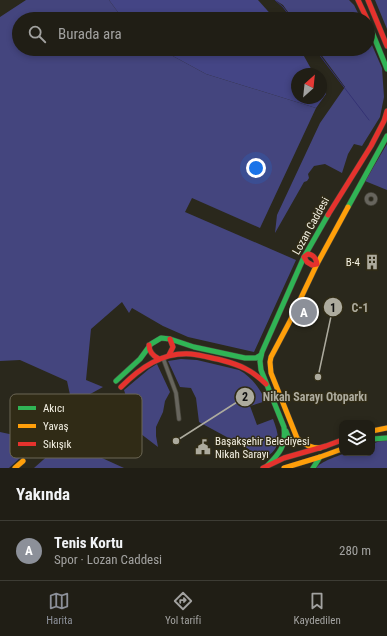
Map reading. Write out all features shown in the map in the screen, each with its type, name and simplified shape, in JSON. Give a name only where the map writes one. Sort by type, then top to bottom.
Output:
[{"type":"main road","points":[[358,0],[364,12]]},
{"type":"main road","points":[[368,0],[373,12]]},
{"type":"main road","points":[[375,17],[387,46]]},
{"type":"main road","points":[[375,39],[387,70]]},
{"type":"main road","name":"Lozan Caddesi","points":[[261,356],[314,237],[371,146],[384,121],[387,111]]},
{"type":"main road","name":"Lozan Caddesi","points":[[297,438],[270,373],[271,357],[335,229],[387,136]]},
{"type":"main road","points":[[308,254],[312,254],[317,264],[309,264],[304,257],[308,254]]},
{"type":"main road","points":[[116,381],[140,359],[149,345],[161,338],[245,358],[256,358],[261,356],[261,370],[284,427],[291,440],[295,442],[297,438],[308,446],[320,448]]},
{"type":"main road","points":[[169,356],[172,347],[170,339]]},
{"type":"main road","points":[[149,345],[151,353],[161,358]]},
{"type":"main road","points":[[121,387],[144,367],[161,358],[183,353],[214,358],[237,364],[252,371],[266,384]]},
{"type":"main road","points":[[265,467],[282,449],[285,440],[284,427]]},
{"type":"main road","points":[[375,430],[387,428]]},
{"type":"main road","points":[[375,439],[387,438]]},
{"type":"main road","points":[[265,467],[291,456],[339,441]]},
{"type":"main road","points":[[284,468],[339,450]]},
{"type":"main road","points":[[313,468],[320,457]]},
{"type":"main road","points":[[15,468],[23,461]]},
{"type":"street","points":[[161,358],[176,393],[179,419]]},
{"type":"shaded area","points":[[26,0],[109,0],[118,12],[12,12],[12,56],[173,56],[206,74],[291,100],[291,104],[303,104],[316,108],[260,228],[192,198],[185,212],[296,260],[254,352],[188,337],[163,326],[132,308],[129,313],[122,302],[91,329],[86,380],[103,387],[90,394],[70,394],[67,381],[20,360],[0,361],[0,17]]},
{"type":"shaded area","points":[[109,0],[258,0],[269,12],[118,12]]},
{"type":"shaded area","points":[[275,0],[349,0],[358,12],[288,12],[283,5]]},
{"type":"shaded area","points":[[375,0],[387,0],[387,29]]},
{"type":"shaded area","points":[[375,52],[382,68],[384,97],[380,117],[362,146],[354,144],[348,154],[342,173],[325,164],[314,166],[308,174],[309,178],[304,182],[275,233],[277,215],[320,123],[345,87],[322,56],[375,56]]},
{"type":"shaded area","points":[[173,56],[304,56],[311,68],[291,68],[291,100],[206,74]]},
{"type":"shaded area","points":[[303,104],[319,104],[316,108]]},
{"type":"shaded area","points":[[387,144],[387,190],[365,181]]},
{"type":"shaded area","points":[[305,301],[313,305],[303,324],[295,320]]},
{"type":"shaded area","points":[[181,359],[197,360],[239,370],[251,379],[258,387],[266,401],[250,406],[257,425],[273,419],[277,432],[278,442],[276,447],[269,455],[262,459],[247,448],[199,422],[196,398],[191,388],[180,387],[168,361]]},
{"type":"shaded area","points":[[157,364],[170,392],[165,401],[163,412],[156,427],[158,447],[142,435],[142,394],[125,394],[124,390]]},
{"type":"shaded area","points":[[0,432],[10,434],[10,458],[20,458],[9,468],[0,468]]},
{"type":"shaded area","points":[[385,439],[387,440],[387,468],[316,468],[325,461],[339,456],[375,456],[375,443]]},
{"type":"shaded area","points":[[45,458],[102,458],[124,468],[34,468]]},
{"type":"waterway","points":[[275,0],[287,12]]},
{"type":"waterway","points":[[320,56],[369,120]]},
{"type":"traffic: fast","points":[[375,39],[387,69]]},
{"type":"traffic: fast","points":[[348,207],[387,136]]},
{"type":"traffic: fast","points":[[267,466],[281,449],[284,439],[284,427],[261,370],[260,361],[262,352],[304,257],[328,215]]},
{"type":"traffic: fast","points":[[116,381],[140,359],[151,344],[161,338],[245,358],[256,358],[261,355]]},
{"type":"traffic: fast","points":[[286,431],[290,439],[296,441],[297,438]]},
{"type":"traffic: fast","points":[[375,439],[387,438]]},
{"type":"traffic: fast","points":[[313,468],[320,457]]},
{"type":"traffic: slow","points":[[320,448],[308,446],[297,438],[271,373],[270,362],[271,357],[317,264],[348,207]]},
{"type":"traffic: slow","points":[[375,430],[387,428]]},
{"type":"traffic: slow","points":[[284,468],[339,450]]},
{"type":"traffic: slow","points":[[15,468],[23,461]]},
{"type":"traffic: jam","points":[[358,0],[364,12]]},
{"type":"traffic: jam","points":[[368,0],[373,12]]},
{"type":"traffic: jam","points":[[375,17],[387,46]]},
{"type":"traffic: jam","points":[[328,215],[371,146],[384,121],[387,111]]},
{"type":"traffic: jam","points":[[308,254],[314,257],[317,264],[312,265],[307,262],[304,257],[308,254]]},
{"type":"traffic: jam","points":[[169,355],[173,347],[170,339]]},
{"type":"traffic: jam","points":[[149,345],[152,354],[159,359]]},
{"type":"traffic: jam","points":[[121,387],[152,363],[180,354],[198,355],[234,364],[251,372],[266,384]]},
{"type":"traffic: jam","points":[[263,468],[284,458],[339,441]]},
{"type":"place","name":"B-4","points":[[372,262]]},
{"type":"place","name":"Tenis Kortu","points":[[304,312]]},
{"type":"place","name":"C-1","points":[[318,377]]},
{"type":"place","name":"Nikah Sarayı Otoparkı","points":[[176,441]]},
{"type":"place","name":"Başakşehir Belediyesi Nikah Sarayı","points":[[203,447]]}]
